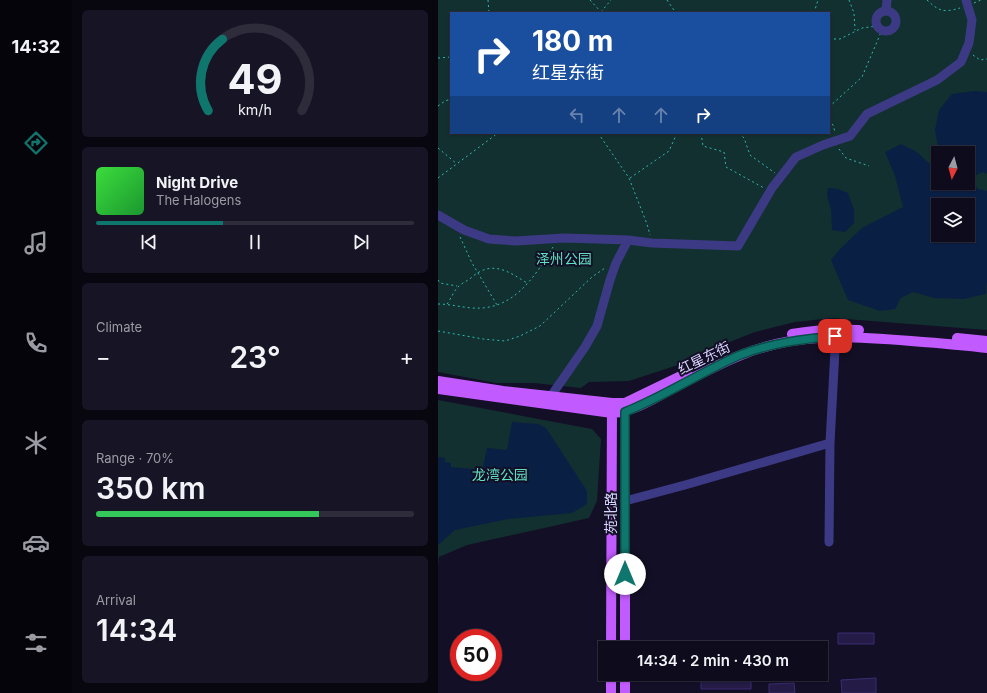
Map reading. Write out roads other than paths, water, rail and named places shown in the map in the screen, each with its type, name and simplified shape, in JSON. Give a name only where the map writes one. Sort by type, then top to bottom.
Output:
[{"type":"main road","name":"红星东街","points":[[438,389],[612,408],[625,407],[645,404],[681,384],[741,355],[776,344],[805,338],[836,333],[871,331],[987,341]]},
{"type":"main road","name":"红星东街","points":[[836,333],[870,338],[987,348]]},
{"type":"main road","name":"红星东街","points":[[438,381],[551,396],[612,408]]},
{"type":"main road","name":"苑北路","points":[[625,407],[625,641]]},
{"type":"main road","name":"苑北路","points":[[611,641],[612,408]]},
{"type":"main road","points":[[611,681],[611,693]]},
{"type":"main road","points":[[625,681],[625,693]]},
{"type":"street","points":[[886,11],[887,0]]},
{"type":"street","points":[[438,215],[464,230],[489,239],[516,241],[558,238],[738,246],[770,191],[796,157],[823,145],[850,136],[867,114],[937,80],[961,62],[969,43],[972,20],[967,3]]},
{"type":"street","points":[[886,11],[893,13],[896,22],[894,28],[885,31],[879,28],[876,22],[877,16],[886,11]]},
{"type":"street","points":[[551,396],[585,347],[597,326],[616,263],[628,240]]},
{"type":"street","points":[[829,542],[830,443],[836,333]]},
{"type":"street","points":[[626,501],[830,443]]},
{"type":"water","points":[[974,91],[987,92],[987,174],[983,172],[975,177],[975,146],[938,146],[935,130],[939,110],[952,94]]},
{"type":"water","points":[[901,144],[917,152],[931,165],[931,190],[975,190],[975,186],[978,189],[987,191],[986,294],[964,299],[934,298],[913,292],[901,298],[895,309],[880,311],[848,300],[831,260],[862,228],[903,207],[895,176],[885,152]]},
{"type":"water","points":[[828,188],[838,189],[848,193],[854,210],[854,223],[845,232],[832,230],[831,210],[827,195]]},
{"type":"water","points":[[512,422],[538,424],[546,428],[587,491],[587,504],[572,513],[508,519],[455,530],[438,545],[438,457],[445,458],[445,462],[451,463],[451,467],[474,469],[475,466],[483,467],[487,448],[507,450]]},
{"type":"park label","name":"泽州公园","points":[[564,259]]},
{"type":"park label","name":"龙湾公园","points":[[500,475]]}]
